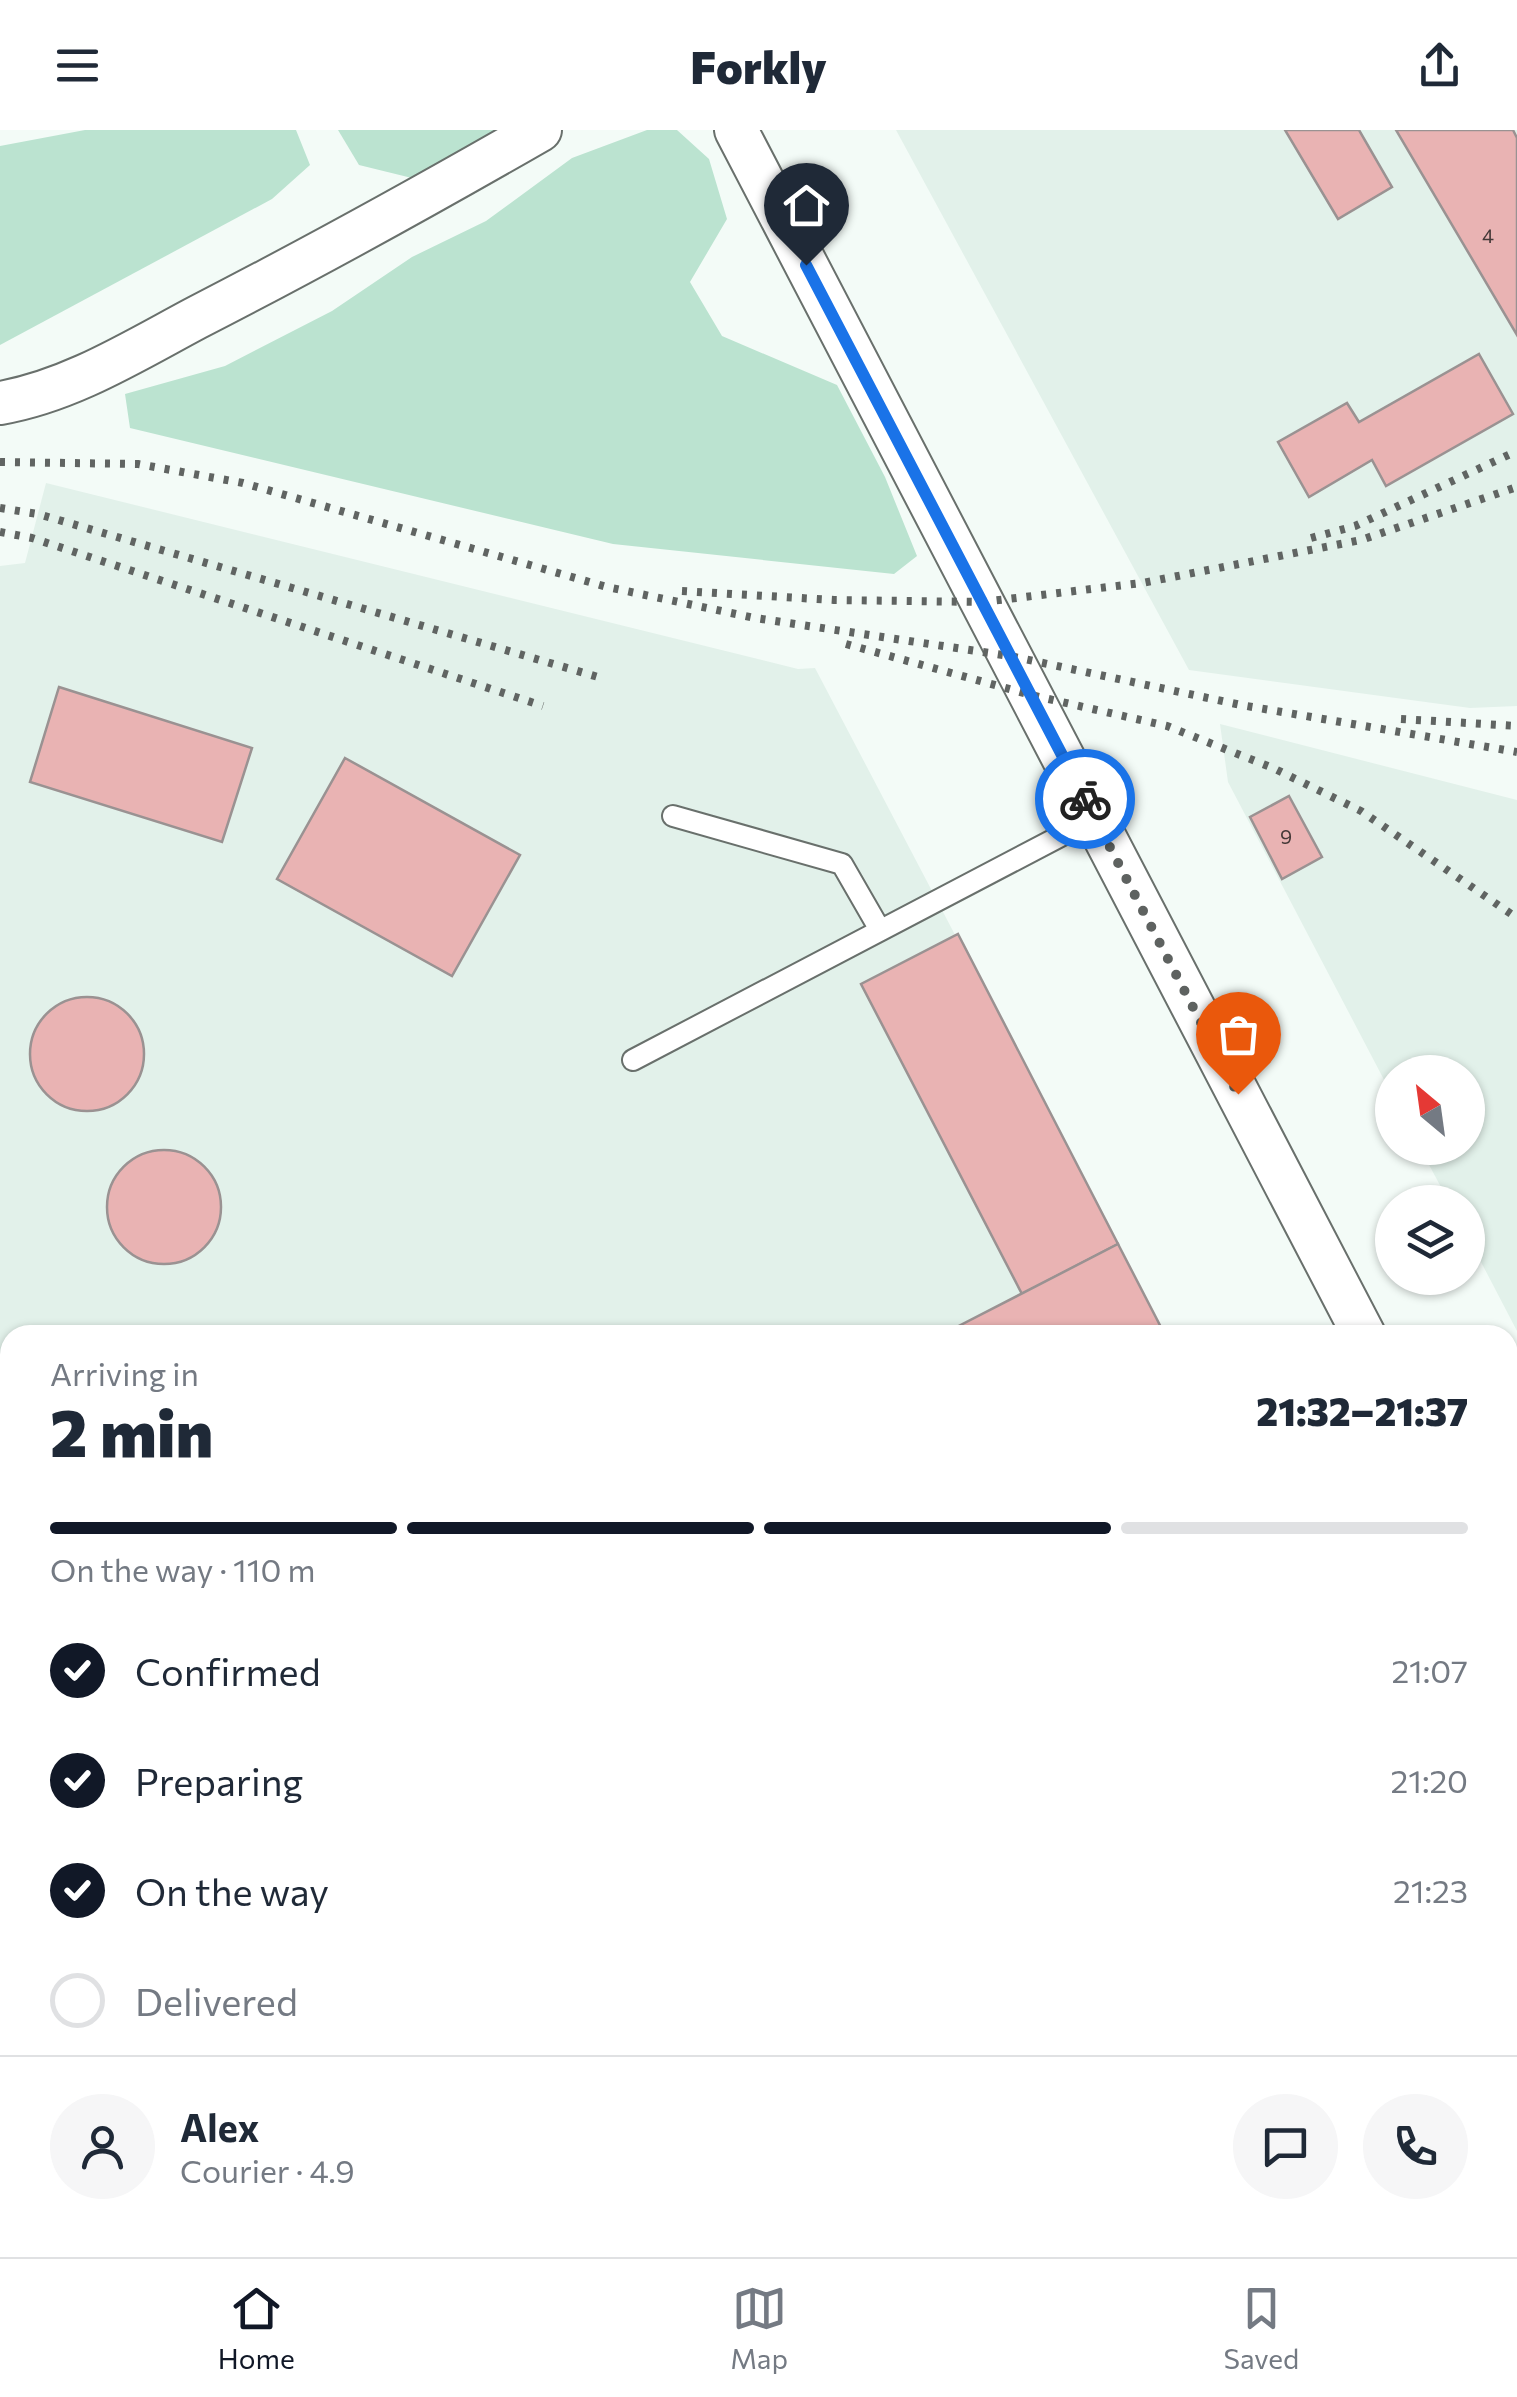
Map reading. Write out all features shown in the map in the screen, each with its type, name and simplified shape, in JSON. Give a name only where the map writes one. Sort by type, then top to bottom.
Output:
[{"type":"street","points":[[0,403],[61,387],[108,364],[356,235],[540,130]]},
{"type":"street","points":[[736,130],[1359,1325]]},
{"type":"lane","points":[[673,816],[842,864],[880,930]]},
{"type":"lane","points":[[633,1060],[1095,818]]},
{"type":"shaded area","points":[[896,130],[1517,130],[1517,706],[1470,708],[1189,670]]},
{"type":"shaded area","points":[[46,483],[798,669],[815,668],[1160,1325],[0,1325],[0,566],[25,563]]},
{"type":"shaded area","points":[[1220,724],[1517,800],[1517,1325],[1485,1270],[1485,1185],[1440,1185],[1429,1165],[1485,1165],[1485,1055],[1375,1055],[1375,1063],[1228,782]]},
{"type":"green space","points":[[85,130],[296,130],[310,165],[272,199],[0,345],[0,146]]},
{"type":"green space","points":[[338,130],[509,130],[420,180],[359,165]]},
{"type":"green space","points":[[647,130],[677,130],[709,159],[727,219],[690,282],[722,336],[837,385],[885,477],[917,556],[894,574],[613,544],[130,428],[125,394],[225,366],[332,311],[412,257],[486,221],[572,158]]},
{"type":"building","points":[[1285,130],[1359,130],[1392,187],[1338,219]]},
{"type":"building","points":[[1396,130],[1513,130],[1517,138],[1517,335]]},
{"type":"building","points":[[1479,354],[1513,414],[1386,486],[1372,460],[1309,497],[1278,442],[1347,403],[1359,422]]},
{"type":"building","points":[[59,687],[252,748],[222,842],[30,782]]},
{"type":"building","points":[[345,758],[520,855],[452,976],[277,879]]},
{"type":"building","points":[[1289,796],[1322,857],[1282,879],[1250,817]]},
{"type":"building","points":[[958,934],[1118,1244],[1022,1294],[861,984]]},
{"type":"building","points":[[87,997],[109,1001],[127,1014],[140,1032],[144,1054],[140,1076],[127,1094],[109,1107],[87,1111],[65,1107],[47,1094],[34,1076],[30,1054],[34,1032],[47,1014],[65,1001]]},
{"type":"building","points":[[164,1150],[186,1154],[204,1167],[217,1185],[221,1207],[217,1229],[204,1247],[186,1260],[164,1264],[142,1260],[124,1247],[111,1229],[107,1207],[111,1185],[124,1167],[142,1154]]},
{"type":"building","points":[[1118,1244],[1160,1325],[961,1325]]},
{"type":"railway","points":[[1311,538],[1355,526],[1517,451]]},
{"type":"railway","points":[[0,462],[138,464],[243,483],[607,587],[755,618],[1010,656],[1241,705],[1517,752]]},
{"type":"railway","points":[[682,591],[834,600],[982,602],[1142,583],[1361,540],[1517,487]]},
{"type":"railway","points":[[0,508],[38,514],[605,679]]},
{"type":"railway","points":[[0,532],[32,538],[543,706]]},
{"type":"railway","points":[[846,644],[1031,695],[1167,726],[1273,768],[1361,811],[1517,918]]},
{"type":"railway","points":[[1401,719],[1517,726]]},
{"type":"way so far","points":[[1085,799],[1238,1094]]},
{"type":"route","points":[[806,265],[1085,799]]}]
